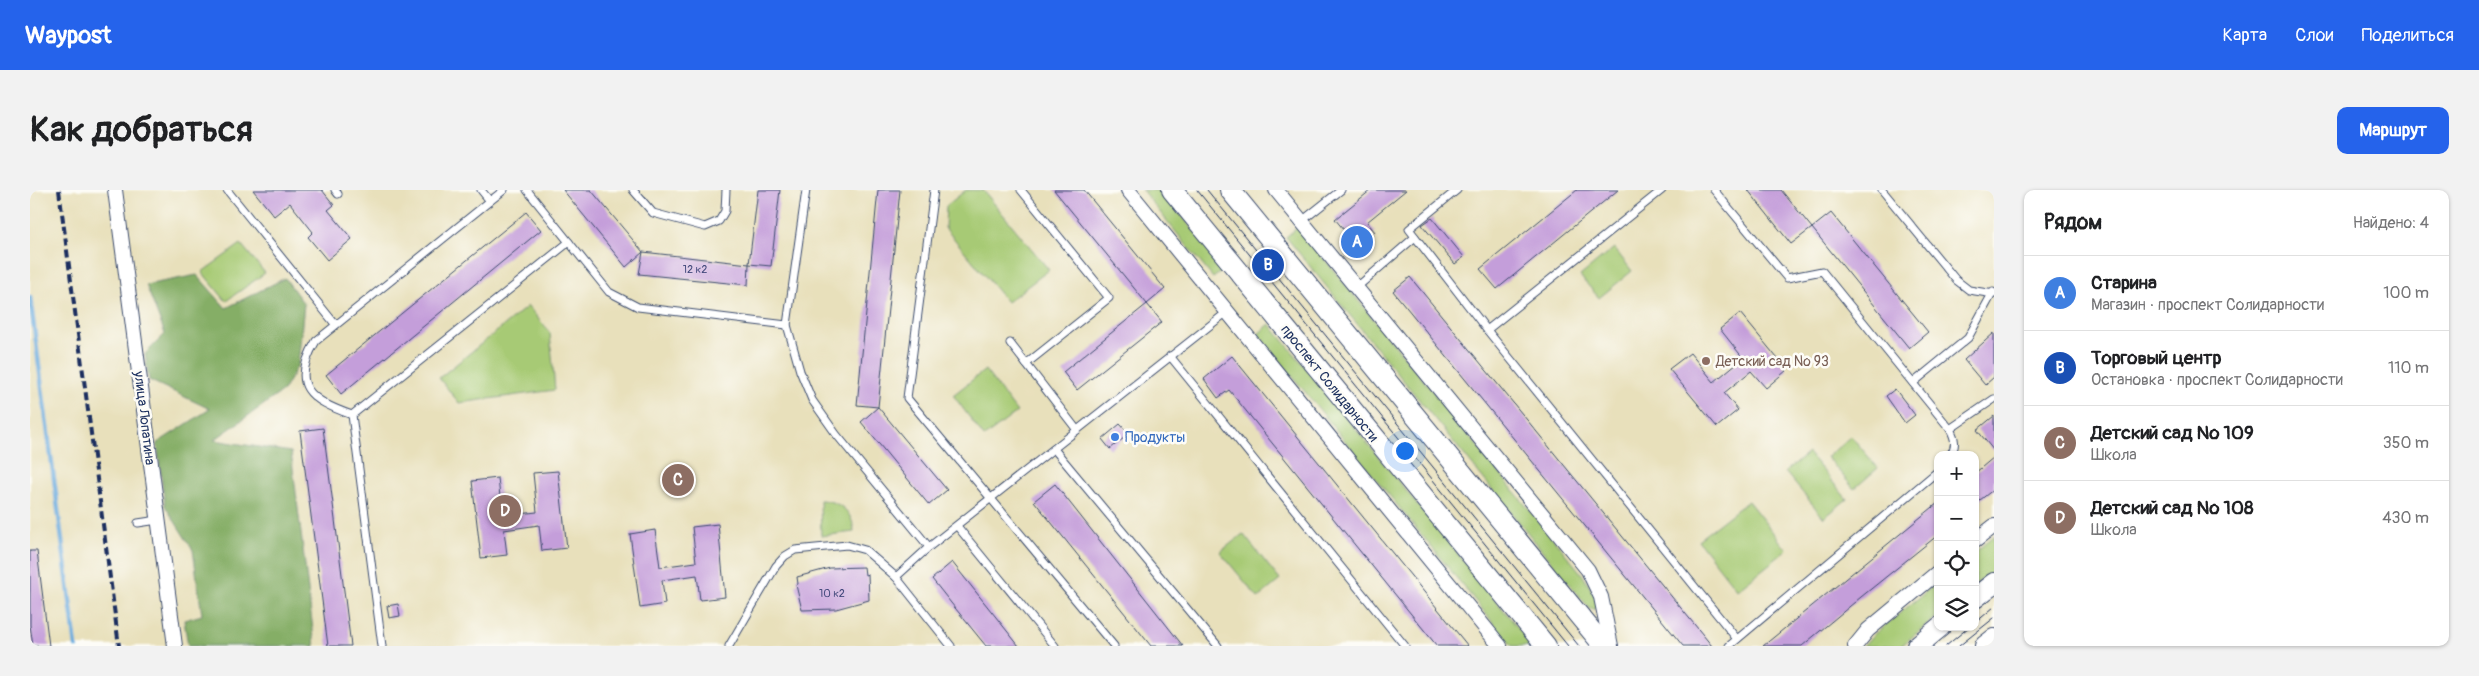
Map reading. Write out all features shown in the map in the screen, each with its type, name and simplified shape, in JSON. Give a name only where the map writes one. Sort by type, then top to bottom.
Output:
[{"type":"main road","name":"проспект Солидарности","points":[[1172,190],[1546,646]]},
{"type":"main road","points":[[1230,190],[1604,646]]},
{"type":"main road","points":[[1979,595],[1994,583]]},
{"type":"main road","points":[[1917,646],[1935,631]]},
{"type":"main road","points":[[1985,646],[1994,639]]},
{"type":"street","name":"улица Лопатина","points":[[115,190],[174,646]]},
{"type":"street","points":[[1128,190],[1500,646]]},
{"type":"street","points":[[1276,190],[1588,570],[1601,598],[1612,646]]},
{"type":"street","points":[[1979,538],[1994,526]]},
{"type":"street","points":[[1855,646],[1868,630],[1934,575]]},
{"type":"lane","points":[[227,190],[335,324]]},
{"type":"lane","points":[[481,190],[490,201]]},
{"type":"lane","points":[[352,415],[324,404],[312,395],[304,381],[304,369],[308,353],[316,341],[504,190]]},
{"type":"lane","points":[[527,190],[609,292],[638,307],[787,325]]},
{"type":"lane","points":[[633,190],[653,212],[705,226],[719,221],[725,211],[726,190]]},
{"type":"lane","points":[[806,190],[787,325],[800,371],[812,400],[836,434],[929,547]]},
{"type":"lane","points":[[934,190],[907,398],[1114,646]]},
{"type":"lane","points":[[1021,190],[1109,298],[1026,364]]},
{"type":"lane","points":[[1302,221],[1341,190]]},
{"type":"lane","points":[[1457,190],[1409,229],[1487,330],[1737,639]]},
{"type":"lane","points":[[1487,330],[1662,190]]},
{"type":"lane","points":[[1714,190],[1786,278],[1822,270],[1950,429],[1955,439],[1953,451]]},
{"type":"lane","points":[[1882,190],[1956,280],[1969,290],[1993,293],[1968,338],[1912,383]]},
{"type":"lane","points":[[1356,288],[1415,237]]},
{"type":"lane","points":[[352,415],[569,242]]},
{"type":"lane","points":[[896,577],[929,547],[1227,312]]},
{"type":"lane","points":[[1010,343],[1077,430]]},
{"type":"lane","points":[[1170,356],[1405,646]]},
{"type":"lane","points":[[1950,429],[1994,400]]},
{"type":"lane","points":[[352,415],[382,646]]},
{"type":"lane","points":[[1054,449],[1218,646]]},
{"type":"lane","points":[[1729,646],[1934,474]]},
{"type":"lane","points":[[138,523],[158,520]]},
{"type":"lane","points":[[957,526],[1055,646]]},
{"type":"lane","points":[[729,646],[776,566],[785,556],[796,550],[847,545],[865,550],[896,577],[951,646]]},
{"type":"green space","points":[[966,190],[983,190],[1049,270],[1007,302],[945,228],[946,206]]},
{"type":"green space","points":[[1142,190],[1161,190],[1225,269],[1213,278]]},
{"type":"green space","points":[[1298,227],[1582,574],[1595,596],[1597,607],[1595,609],[1590,609],[1286,237]]},
{"type":"green space","points":[[241,244],[265,273],[226,301],[202,272]]},
{"type":"green space","points":[[1614,248],[1632,271],[1599,298],[1580,276]]},
{"type":"green space","points":[[197,275],[226,308],[285,278],[304,304],[298,365],[283,391],[214,440],[291,452],[315,646],[188,646],[184,620],[202,615],[193,550],[165,506],[157,443],[210,409],[149,380],[145,354],[165,334],[146,285]]},
{"type":"green space","points":[[528,306],[550,333],[555,390],[459,403],[439,378]]},
{"type":"green space","points":[[1270,324],[1533,646],[1512,646],[1258,334]]},
{"type":"green space","points":[[985,370],[1017,412],[984,437],[953,395]]},
{"type":"green space","points":[[1851,436],[1878,468],[1854,489],[1827,457]]},
{"type":"green space","points":[[1808,453],[1847,499],[1824,518],[1785,472]]},
{"type":"green space","points":[[820,500],[833,502],[844,508],[851,518],[854,532],[821,536]]},
{"type":"green space","points":[[1748,501],[1787,550],[1737,590],[1698,540]]},
{"type":"green space","points":[[1243,534],[1280,580],[1258,598],[1220,552]]},
{"type":"green space","points":[[1994,536],[1994,570],[1979,582],[1979,549]]},
{"type":"green space","points":[[1934,585],[1934,619],[1901,646],[1863,646],[1872,636]]},
{"type":"building","points":[[253,190],[322,190],[334,205],[328,210],[352,239],[327,260],[308,237],[313,232],[290,203],[274,216]]},
{"type":"building","points":[[563,190],[591,190],[643,252],[626,267]]},
{"type":"building","points":[[758,190],[780,190],[771,266],[749,264]]},
{"type":"building","points":[[878,190],[900,190],[878,407],[857,405]]},
{"type":"building","points":[[1054,190],[1084,190],[1165,289],[1147,304]]},
{"type":"building","points":[[1371,190],[1406,190],[1367,222],[1375,232],[1357,246],[1335,219]]},
{"type":"building","points":[[1577,190],[1618,190],[1497,289],[1480,269]]},
{"type":"building","points":[[1748,190],[1781,190],[1812,228],[1791,244]]},
{"type":"building","points":[[526,212],[541,230],[341,394],[326,375]]},
{"type":"building","points":[[1831,213],[1928,332],[1909,348],[1812,228]]},
{"type":"building","points":[[1432,218],[1464,257],[1455,264],[1422,225]]},
{"type":"building","points":[[643,252],[749,264],[748,285],[639,274]]},
{"type":"building","points":[[1410,277],[1712,646],[1683,646],[1393,291]]},
{"type":"building","points":[[1147,304],[1162,322],[1077,390],[1063,372]]},
{"type":"building","points":[[1740,313],[1787,370],[1766,388],[1751,371],[1724,393],[1738,410],[1717,427],[1669,369],[1690,353],[1714,382],[1743,358],[1720,329]]},
{"type":"building","points":[[1994,333],[1994,377],[1985,385],[1964,360]]},
{"type":"building","points":[[1232,356],[1468,646],[1437,646],[1229,390],[1218,398],[1204,379]]},
{"type":"building","points":[[1895,389],[1915,415],[1905,423],[1886,396]]},
{"type":"building","points":[[878,407],[947,490],[929,505],[861,422]]},
{"type":"building","points":[[1994,416],[1994,451],[1977,430]]},
{"type":"building","name":"Продукты","points":[[1120,424],[1129,434],[1110,449],[1102,439]]},
{"type":"building","points":[[323,428],[351,646],[328,646],[300,431]]},
{"type":"building","points":[[1994,457],[1994,489],[1979,501],[1979,496],[1979,470]]},
{"type":"building","points":[[558,471],[567,548],[542,551],[539,525],[504,530],[507,555],[481,558],[472,481],[498,478],[502,516],[537,512],[533,473]]},
{"type":"building","points":[[1055,484],[1183,646],[1151,646],[1034,501]]},
{"type":"building","points":[[1934,506],[1934,538],[1802,646],[1763,646]]},
{"type":"building","points":[[718,524],[725,597],[700,600],[697,575],[662,580],[665,604],[640,608],[630,534],[655,530],[660,567],[696,562],[692,527]]},
{"type":"building","points":[[30,551],[37,551],[49,646],[33,646],[30,625]]},
{"type":"building","points":[[952,562],[1019,646],[986,646],[951,603],[932,579]]},
{"type":"building","points":[[864,567],[865,575],[868,574],[869,600],[836,609],[802,610],[796,585],[798,584],[797,577],[830,568]]},
{"type":"building","points":[[398,604],[400,616],[389,618],[387,606]]},
{"type":"waterway","points":[[30,297],[76,646]]},
{"type":"tram line","points":[[1197,190],[1568,646]]},
{"type":"tram line","points":[[1207,190],[1579,646]]},
{"type":"tram line","points":[[1979,620],[1994,607]]},
{"type":"tram line","points":[[1959,646],[1994,618]]},
{"type":"tram line","points":[[1946,646],[1964,631]]},
{"type":"railway","points":[[59,190],[119,646]]},
{"type":"place","name":"Старина","points":[[1357,242]]},
{"type":"place","name":"Торговый центр","points":[[1268,265]]},
{"type":"place","name":"Детский сад № 93","points":[[1706,361]]},
{"type":"place","name":"Продукты","points":[[1115,437]]},
{"type":"place","name":"Детский сад № 109","points":[[678,480]]},
{"type":"place","name":"Детский сад № 108","points":[[505,511]]}]
